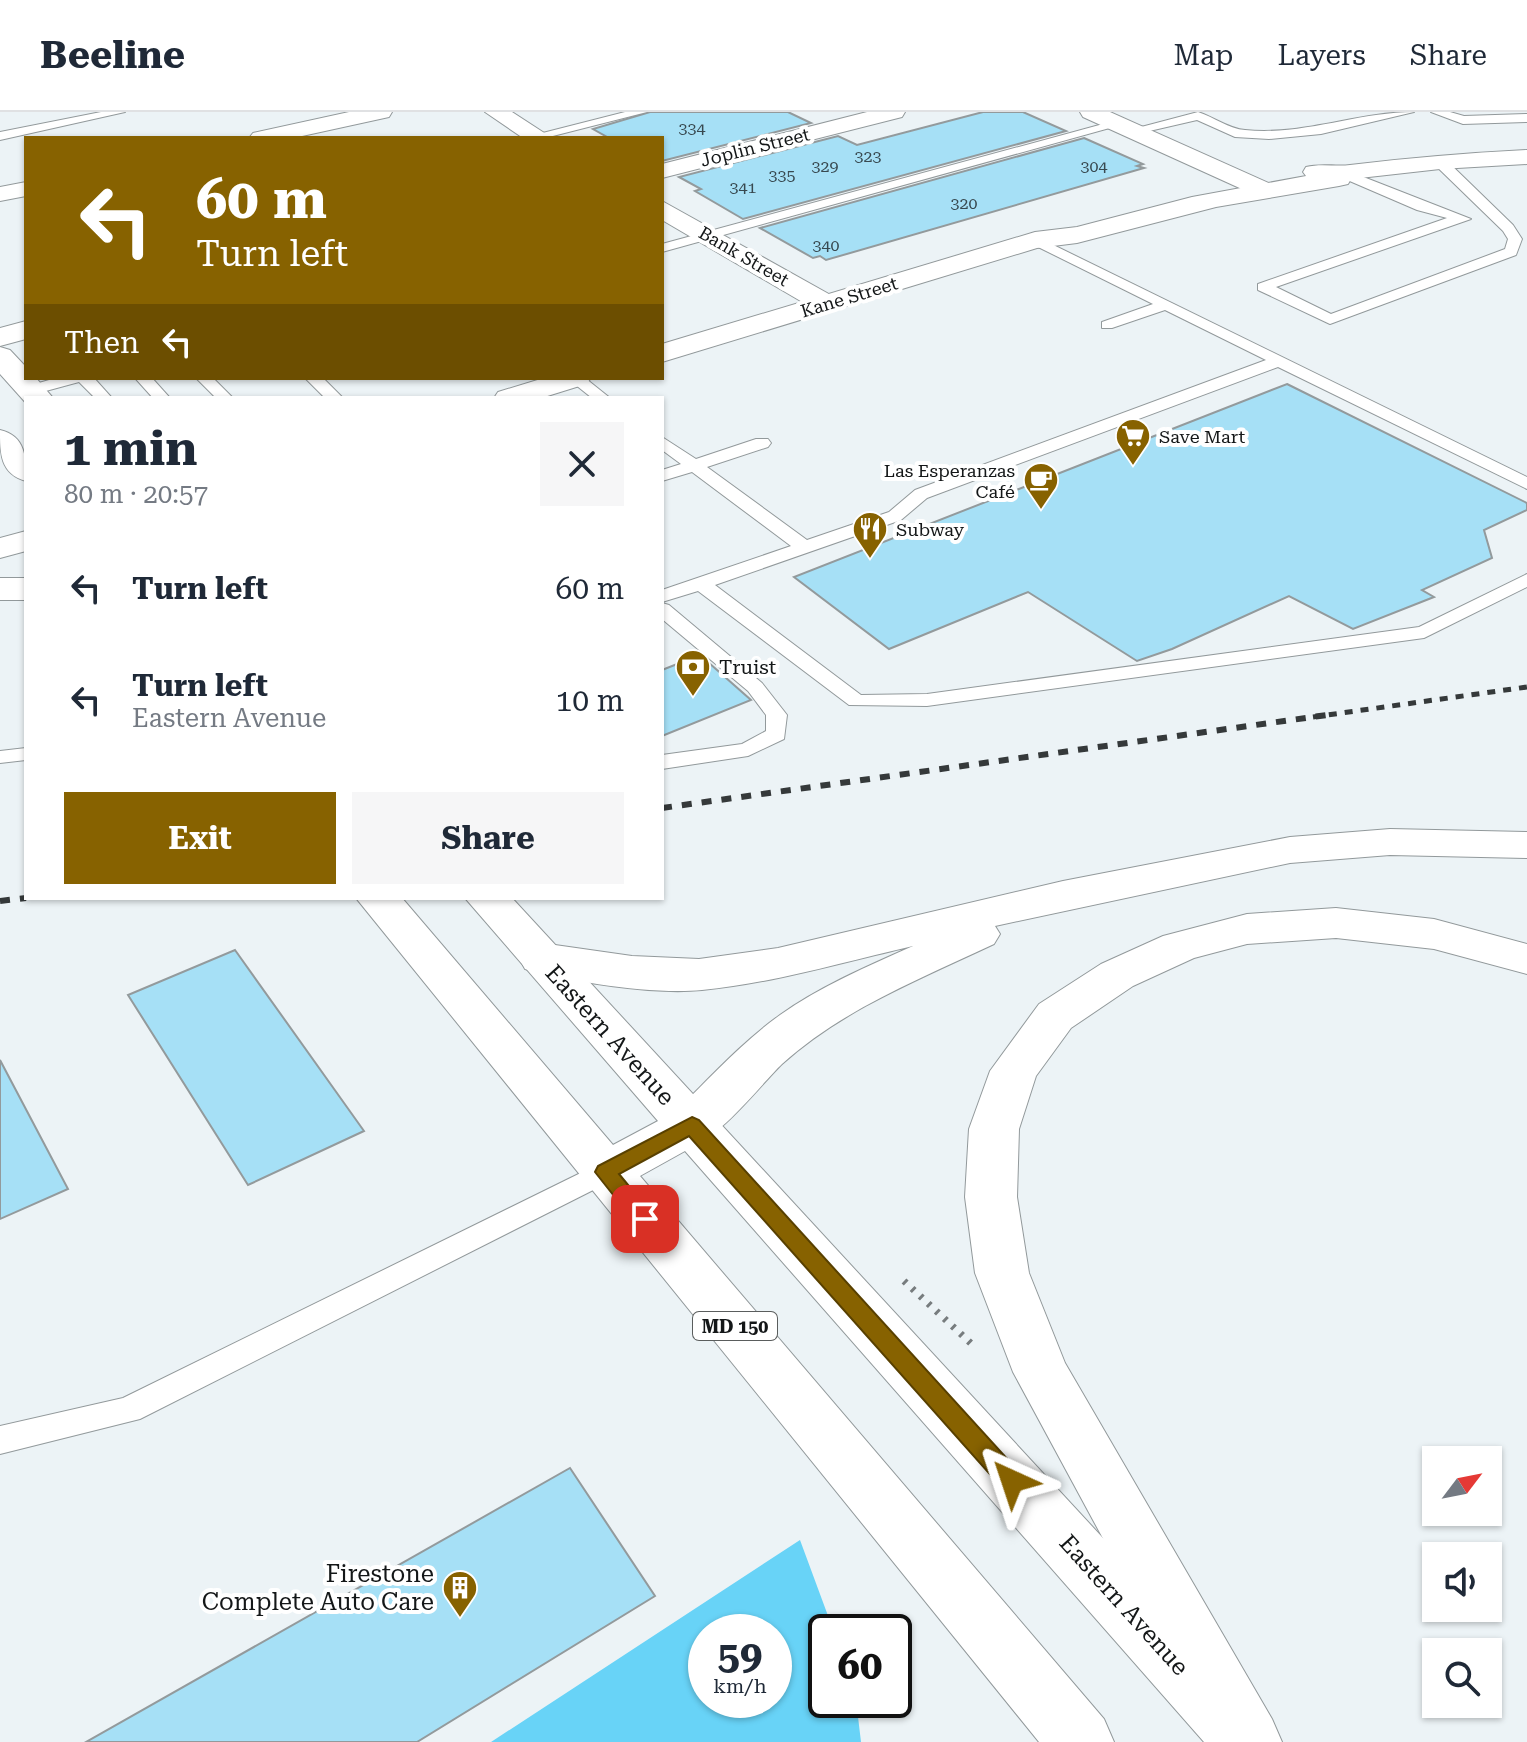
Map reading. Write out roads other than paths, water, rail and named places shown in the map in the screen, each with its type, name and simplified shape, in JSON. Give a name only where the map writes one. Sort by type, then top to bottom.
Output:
[{"type":"main road","points":[[270,136],[381,112]]},
{"type":"main road","points":[[496,112],[534,136]]},
{"type":"main road","name":"Joplin Street","points":[[664,170],[894,112]]},
{"type":"main road","points":[[1091,112],[1254,186]]},
{"type":"main road","name":"Kane Street","points":[[664,352],[1035,240],[1044,231],[1123,208],[1254,186],[1339,179],[1343,173],[1440,162],[1526,158]]},
{"type":"main road","points":[[0,194],[24,189]]},
{"type":"main road","name":"Bank Street","points":[[664,210],[826,304]]},
{"type":"main road","points":[[0,337],[24,331]]},
{"type":"main road","points":[[0,356],[34,394]]},
{"type":"main road","points":[[516,396],[568,380]]},
{"type":"main road","points":[[0,548],[24,542]]},
{"type":"main road","points":[[0,589],[24,589]]},
{"type":"main road","points":[[541,958],[632,972],[699,975],[778,963],[1063,895],[1290,850],[1390,842],[1527,845]]},
{"type":"main road","points":[[605,1172],[692,1125],[762,1056],[809,1018],[861,989],[1063,895]]},
{"type":"main road","name":"MD 150","points":[[380,900],[1081,1742]]},
{"type":"main road","name":"Eastern Avenue","points":[[489,900],[1248,1742]]},
{"type":"main road","points":[[1248,1742],[1041,1372],[1002,1273],[991,1197],[993,1142],[994,1129],[1014,1071],[1055,1016],[1117,975],[1179,947],[1247,929],[1336,923],[1434,934],[1527,959]]},
{"type":"lane","points":[[0,136],[31,134],[119,112]]},
{"type":"lane","points":[[540,136],[641,112]]},
{"type":"lane","points":[[664,247],[1125,128],[1193,114],[1220,112]]},
{"type":"lane","points":[[1193,114],[1239,134],[1269,135],[1321,130],[1408,112]]},
{"type":"lane","points":[[1437,112],[1463,120],[1527,118]]},
{"type":"lane","points":[[1440,162],[1515,239],[1511,252],[1330,319],[1263,287],[1461,218]]},
{"type":"lane","points":[[1343,173],[1422,207],[1461,218],[1502,223]]},
{"type":"lane","points":[[1035,240],[1527,484]]},
{"type":"lane","points":[[1107,325],[1166,305]]},
{"type":"lane","points":[[664,595],[895,516],[921,494],[1279,361]]},
{"type":"lane","points":[[34,394],[69,380]]},
{"type":"lane","points":[[87,380],[102,396]]},
{"type":"lane","points":[[145,380],[160,396]]},
{"type":"lane","points":[[206,380],[223,396]]},
{"type":"lane","points":[[315,380],[333,396]]},
{"type":"lane","points":[[578,380],[599,396]]},
{"type":"lane","points":[[664,443],[805,547]]},
{"type":"lane","points":[[664,475],[762,443]]},
{"type":"lane","points":[[701,584],[856,701],[927,700],[1424,632],[1527,580]]},
{"type":"lane","points":[[664,611],[755,687],[777,715],[776,734],[748,750],[664,762]]},
{"type":"lane","points":[[0,757],[24,754]]},
{"type":"lane","points":[[0,1440],[129,1410],[605,1172]]},
{"type":"railway","points":[[1313,717],[1527,687]]},
{"type":"railway","points":[[664,808],[1327,715]]},
{"type":"railway","points":[[0,901],[24,898]]},
{"type":"place","name":"Save Mart","points":[[1133,467]]},
{"type":"place","name":"Las Esperanzas Café","points":[[1041,511]]},
{"type":"place","name":"Subway","points":[[870,560]]},
{"type":"place","name":"Truist","points":[[693,698]]},
{"type":"place","name":"Firestone Complete Auto Care","points":[[460,1619]]}]
